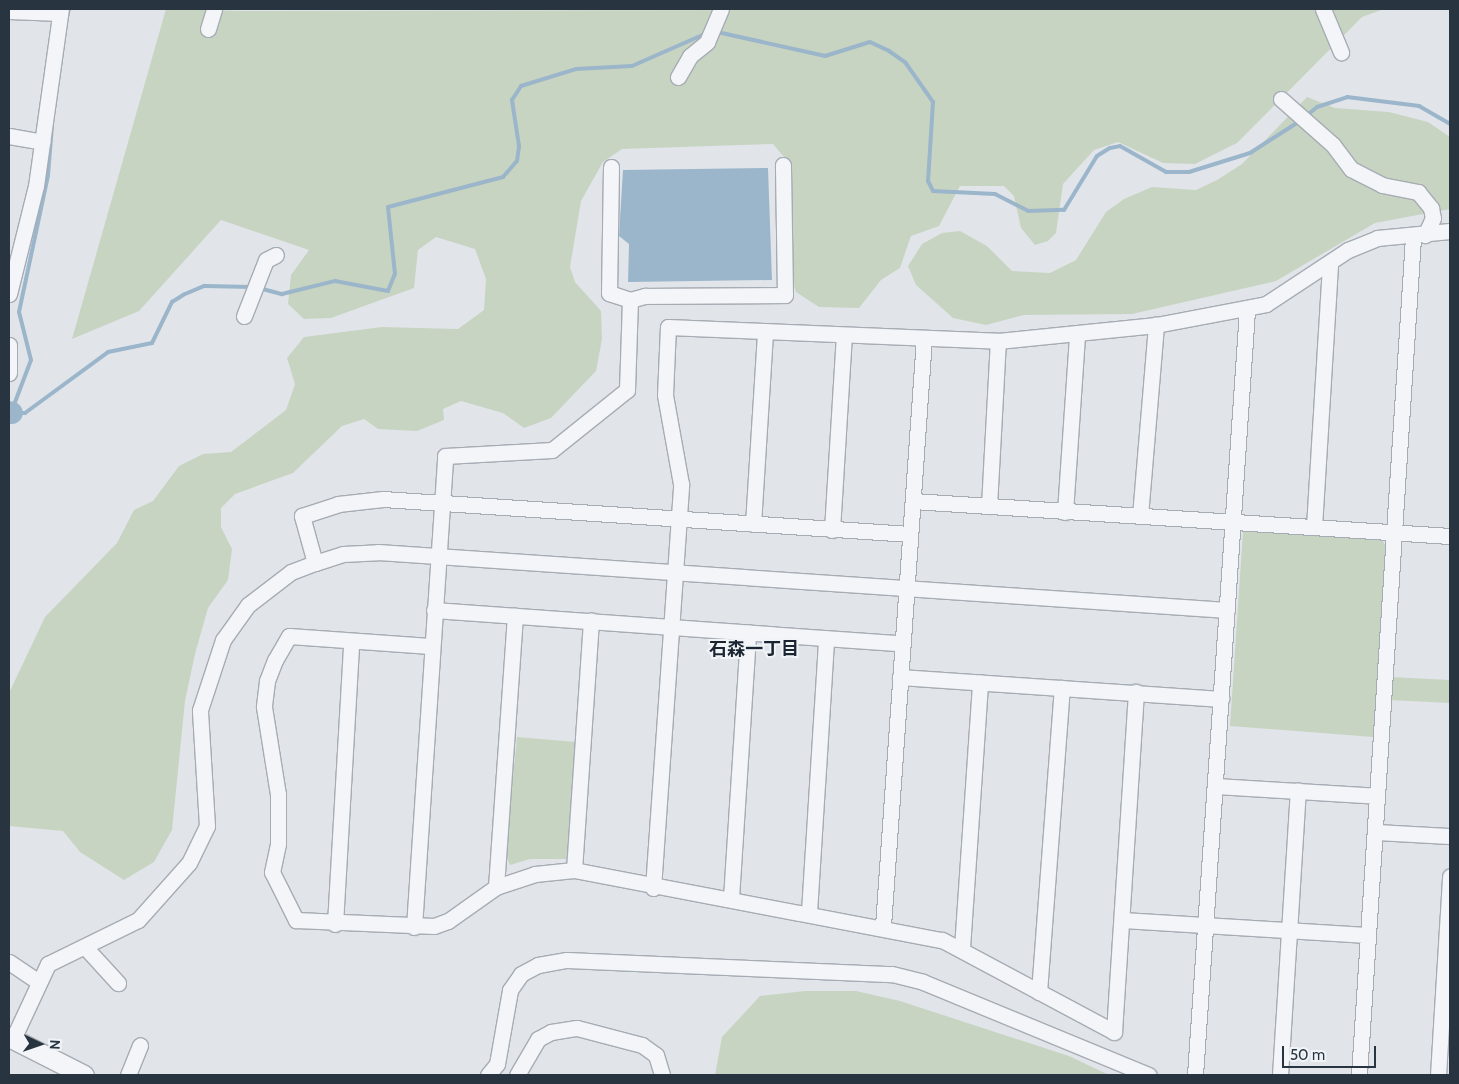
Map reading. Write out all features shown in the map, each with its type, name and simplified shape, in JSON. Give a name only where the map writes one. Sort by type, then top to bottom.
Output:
[{"type":"street","points":[[208,29],[214,9]]},
{"type":"street","points":[[678,77],[690,56],[707,42],[721,9]]},
{"type":"street","points":[[1324,9],[1341,52]]},
{"type":"street","points":[[9,11],[60,11],[36,186],[11,274],[9,294]]},
{"type":"street","points":[[1281,99],[1333,145],[1351,169],[1382,185],[1418,192],[1431,208],[1433,218],[1419,236],[1394,533],[1359,1075]]},
{"type":"street","points":[[9,136],[42,142]]},
{"type":"street","points":[[611,167],[609,293],[630,300],[645,296],[785,295],[783,165]]},
{"type":"street","points":[[653,888],[681,484],[663,372],[668,327],[998,341],[1156,326],[1247,310],[1266,304],[1330,265],[1348,250],[1376,238],[1419,236],[1450,231]]},
{"type":"street","points":[[244,316],[266,260],[276,255]]},
{"type":"street","points":[[1314,527],[1330,265]]},
{"type":"street","points":[[414,927],[430,646],[438,560],[444,456],[552,450],[627,390],[630,300]]},
{"type":"street","points":[[1195,1075],[1247,310]]},
{"type":"street","points":[[1140,516],[1156,326]]},
{"type":"street","points":[[753,524],[765,331]]},
{"type":"street","points":[[1065,512],[1077,334]]},
{"type":"street","points":[[832,530],[844,335]]},
{"type":"street","points":[[883,926],[924,338]]},
{"type":"street","points":[[989,506],[998,341]]},
{"type":"street","points":[[9,346],[9,373]]},
{"type":"street","points":[[315,563],[302,516],[338,504],[383,499],[910,534]]},
{"type":"street","points":[[913,501],[1450,536]]},
{"type":"street","points":[[84,1075],[11,1038],[37,981],[58,956],[85,947],[138,920],[189,863],[207,826],[200,710],[223,640],[248,605],[291,572],[343,554],[378,552],[438,560],[674,576],[907,588],[1227,610]]},
{"type":"street","points":[[434,610],[903,644]]},
{"type":"street","points":[[496,887],[515,616]]},
{"type":"street","points":[[574,870],[591,622]]},
{"type":"street","points":[[731,898],[748,633]]},
{"type":"street","points":[[430,646],[351,643],[289,636],[267,681],[264,708],[278,794],[278,844],[272,872],[296,920],[335,924],[414,927],[448,921],[496,887],[535,874],[574,870],[653,888],[731,898],[883,926],[962,948],[1114,1032],[1136,692]]},
{"type":"street","points":[[809,912],[826,639]]},
{"type":"street","points":[[335,924],[351,643]]},
{"type":"street","points":[[900,677],[1220,699]]},
{"type":"street","points":[[962,948],[980,682]]},
{"type":"street","points":[[1039,992],[1062,688]]},
{"type":"street","points":[[1214,786],[1377,796]]},
{"type":"street","points":[[1280,1075],[1298,790]]},
{"type":"street","points":[[1375,832],[1450,836]]},
{"type":"street","points":[[1438,1075],[1450,876]]},
{"type":"street","points":[[1122,920],[1368,935]]},
{"type":"street","points":[[85,947],[118,983]]},
{"type":"street","points":[[488,1075],[497,1064],[507,999],[521,974],[538,964],[567,960],[892,974],[923,982],[1149,1075]]},
{"type":"street","points":[[9,962],[37,981]]},
{"type":"street","points":[[517,1075],[538,1039],[551,1032],[576,1028],[642,1045],[656,1055],[662,1075]]},
{"type":"street","points":[[128,1075],[140,1046]]},
{"type":"green space","points":[[166,9],[242,11],[1384,9],[1362,17],[1237,143],[1195,164],[1163,163],[1118,142],[1094,150],[1063,184],[1056,233],[1048,241],[1035,245],[1021,228],[1014,196],[1004,186],[960,186],[939,226],[911,236],[900,268],[881,280],[859,308],[819,307],[796,292],[786,260],[789,163],[773,144],[622,149],[603,162],[581,201],[570,267],[575,282],[601,311],[602,339],[596,371],[551,418],[524,428],[503,413],[461,401],[443,409],[444,420],[417,431],[378,429],[364,419],[342,426],[293,473],[235,494],[221,508],[221,527],[232,549],[228,580],[208,608],[195,654],[185,701],[172,830],[154,862],[124,880],[80,852],[63,831],[9,826],[9,693],[45,617],[117,543],[134,510],[153,501],[179,466],[203,454],[231,452],[286,410],[295,384],[287,358],[304,337],[382,327],[458,329],[484,310],[486,279],[475,249],[436,237],[418,250],[414,288],[331,318],[304,319],[288,304],[291,275],[309,250],[221,220],[139,311],[72,339]]},
{"type":"green space","points":[[1307,97],[1335,108],[1389,112],[1428,122],[1450,137],[1450,209],[1375,223],[1276,281],[1132,314],[1024,315],[986,325],[953,318],[916,285],[908,266],[922,244],[942,233],[960,231],[987,246],[1012,271],[1050,273],[1076,260],[1106,212],[1124,199],[1152,187],[1196,190],[1217,180],[1242,164]]},
{"type":"green space","points":[[1243,531],[1382,540],[1387,548],[1373,737],[1230,726]]},
{"type":"green space","points":[[1390,677],[1450,680],[1450,703],[1389,700]]},
{"type":"green space","points":[[517,737],[576,742],[567,859],[530,859],[510,865],[505,855]]},
{"type":"green space","points":[[805,991],[856,991],[900,1001],[1069,1056],[1109,1075],[715,1075],[722,1037],[760,996]]},
{"type":"water","points":[[768,168],[772,280],[628,282],[629,244],[619,236],[623,170]]},
{"type":"waterway","points":[[67,17],[69,9]]},
{"type":"waterway","points":[[717,32],[825,56],[870,42],[889,51],[905,62],[933,102],[928,181],[933,191],[995,194],[1028,211],[1064,210],[1097,156],[1110,148],[1120,146],[1166,172],[1189,172],[1250,153],[1300,121]]},
{"type":"waterway","points":[[259,288],[282,294],[335,281],[388,291],[395,274],[388,207],[503,177],[517,161],[519,146],[512,100],[521,86],[576,69],[632,66],[707,33]]},
{"type":"waterway","points":[[1306,116],[1317,107],[1347,97],[1419,106],[1450,124]]},
{"type":"waterway","points":[[9,418],[31,360],[19,312],[48,175],[52,125]]},
{"type":"waterway","points":[[12,413],[25,413],[108,352],[152,343],[172,302],[185,294],[204,286],[252,287]]},
{"type":"district","name":"石森一丁目","points":[[754,649]]}]
